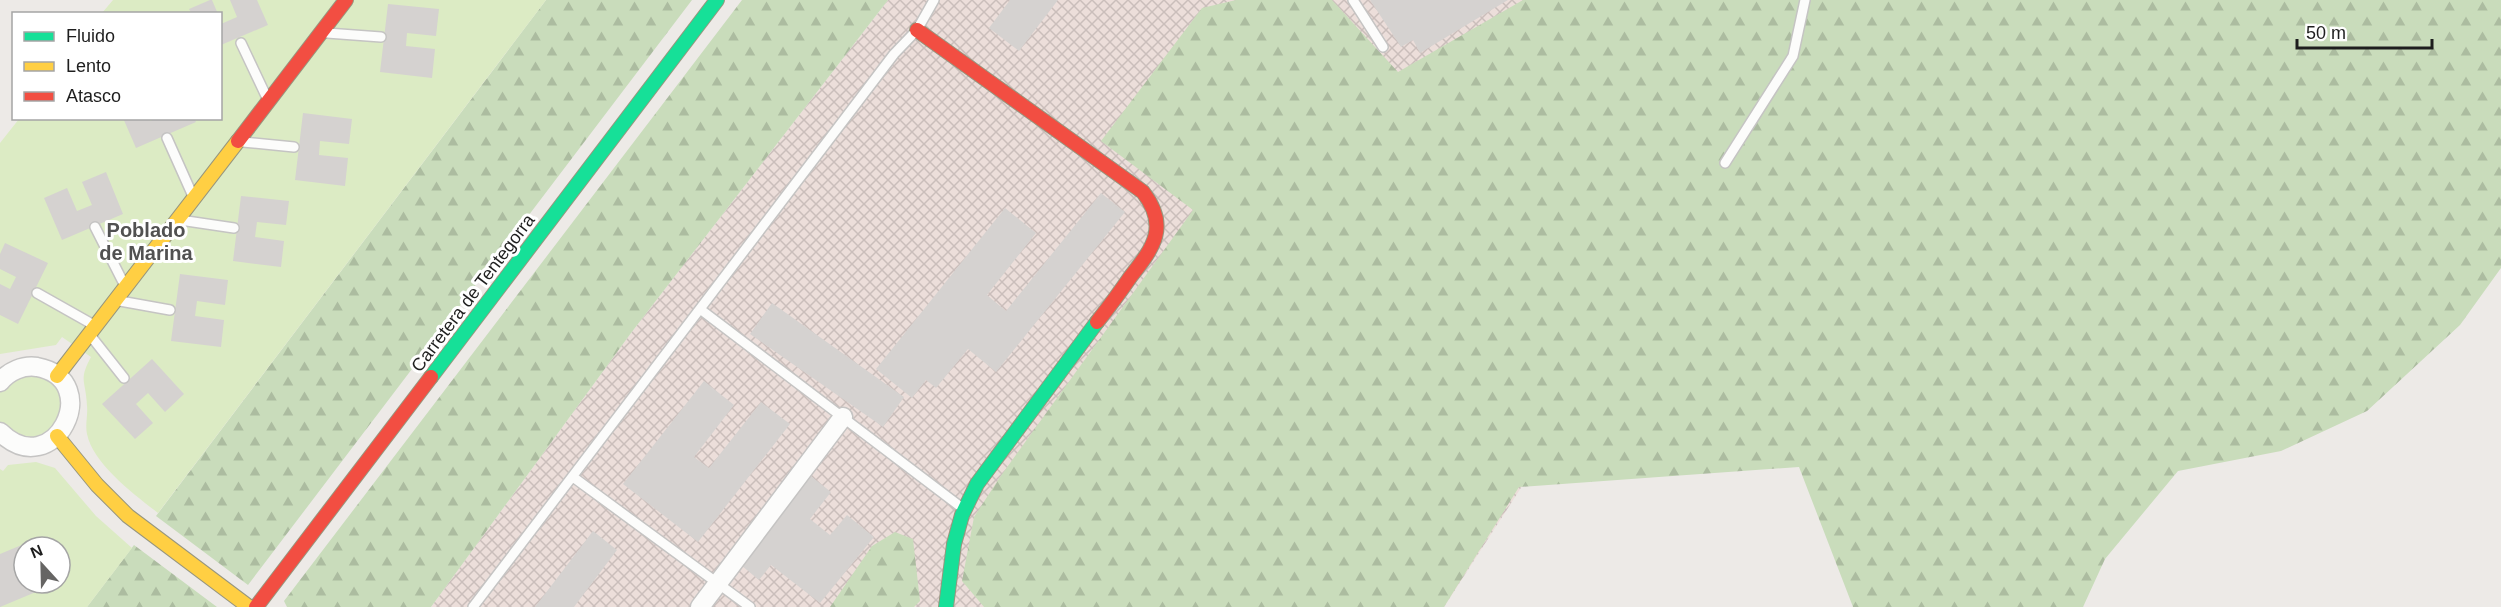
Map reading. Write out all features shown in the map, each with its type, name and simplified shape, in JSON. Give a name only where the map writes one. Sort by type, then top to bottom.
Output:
[{"type":"street","points":[[57,376],[346,0]]},
{"type":"street","name":"Carretera de Tentegorra","points":[[256,607],[717,0]]},
{"type":"street","points":[[917,30],[1143,192],[1153,203],[1159,225],[1151,250],[977,484],[963,509],[950,552],[946,607]]},
{"type":"street","points":[[0,382],[11,372],[32,367],[40,368],[57,376],[68,393],[71,405],[69,416],[57,436],[37,446],[16,444],[2,439]]},
{"type":"street","points":[[700,607],[843,417]]},
{"type":"street","points":[[57,436],[97,485],[128,516],[249,607]]},
{"type":"lane","points":[[473,607],[894,54],[917,30],[934,0]]},
{"type":"lane","points":[[1353,0],[1383,47]]},
{"type":"lane","points":[[1725,163],[1793,56],[1805,0]]},
{"type":"lane","points":[[321,33],[381,37]]},
{"type":"lane","points":[[241,43],[268,101]]},
{"type":"lane","points":[[167,138],[194,197]]},
{"type":"lane","points":[[237,142],[294,147]]},
{"type":"lane","points":[[177,220],[234,228]]},
{"type":"lane","points":[[95,227],[126,286]]},
{"type":"lane","points":[[37,293],[92,329],[124,378]]},
{"type":"lane","points":[[115,300],[170,310]]},
{"type":"lane","points":[[700,309],[963,509]]},
{"type":"lane","points":[[573,477],[750,607]]},
{"type":"shaded area","points":[[888,0],[1813,0],[1798,59],[1444,607],[431,607],[631,333]]},
{"type":"green space","points":[[113,0],[546,0],[158,513],[116,478],[97,456],[91,445],[86,431],[84,376],[91,357],[62,337],[56,345],[0,354],[0,143],[18,120],[222,120],[222,12],[103,12]]},
{"type":"green space","points":[[546,0],[692,0],[248,585],[156,516]]},
{"type":"green space","points":[[742,0],[888,0],[631,333],[431,607],[287,607],[284,601]]},
{"type":"green space","points":[[1236,0],[1332,0],[1398,72],[1523,0],[2501,0],[2501,268],[2460,325],[2367,411],[2281,451],[2178,471],[2105,559],[2083,607],[1853,607],[1799,467],[1519,487],[1444,607],[984,607],[962,581],[974,517],[1000,477],[1193,210],[1101,141],[1202,8]]},
{"type":"green space","points":[[40,368],[71,405],[46,443],[0,432],[0,382]]},
{"type":"green space","points":[[36,462],[55,468],[96,516],[132,548],[87,607],[0,607],[0,469],[3,471],[8,465]]},
{"type":"green space","points":[[895,532],[913,539],[920,601],[914,607],[830,607],[872,546]]},
{"type":"green space","points":[[134,545],[217,607],[87,607]]},
{"type":"building","points":[[212,0],[217,12],[191,12],[189,9]]},
{"type":"building","points":[[230,0],[257,0],[268,25],[222,45],[222,24],[237,17]]},
{"type":"building","points":[[1010,0],[1058,0],[1019,51],[989,28]]},
{"type":"building","points":[[1370,0],[1508,0],[1420,53],[1413,40],[1401,47]]},
{"type":"building","points":[[388,4],[439,9],[436,36],[407,33],[406,46],[435,49],[432,78],[380,72]]},
{"type":"building","points":[[303,113],[352,119],[349,144],[320,141],[319,155],[348,158],[345,186],[295,180]]},
{"type":"building","points":[[124,120],[195,120],[196,122],[136,148]]},
{"type":"building","points":[[106,172],[123,214],[62,240],[44,198],[67,188],[77,211],[92,205],[82,182]]},
{"type":"building","points":[[1101,193],[1125,212],[996,372],[968,349],[936,388],[926,380],[912,398],[876,369],[1005,208],[1036,233],[987,295],[1006,311]]},
{"type":"building","points":[[241,196],[289,201],[286,225],[257,222],[255,237],[284,241],[281,267],[233,261]]},
{"type":"building","points":[[5,243],[48,263],[18,324],[0,315],[0,284],[10,289],[16,277],[0,269],[0,254]]},
{"type":"building","points":[[180,274],[228,280],[225,305],[197,301],[195,316],[224,320],[221,347],[171,341]]},
{"type":"building","points":[[772,303],[904,397],[883,427],[750,334]]},
{"type":"building","points":[[152,359],[184,394],[165,412],[148,393],[136,404],[153,423],[135,439],[102,404]]},
{"type":"building","points":[[704,381],[734,405],[694,457],[709,468],[761,402],[790,424],[698,542],[623,484]]},
{"type":"building","points":[[807,473],[831,492],[810,519],[830,535],[847,515],[874,537],[820,603],[771,565],[759,580],[736,561]]},
{"type":"building","points":[[593,531],[617,550],[574,607],[535,607]]},
{"type":"building","points":[[12,549],[12,595],[29,595],[0,607],[0,554]]},
{"type":"traffic: fast","points":[[431,377],[717,0]]},
{"type":"traffic: fast","points":[[946,607],[954,544],[962,515],[977,484],[1097,322]]},
{"type":"traffic: slow","points":[[57,376],[238,141]]},
{"type":"traffic: slow","points":[[57,436],[97,485],[128,516],[249,607]]},
{"type":"traffic: jam","points":[[238,141],[346,0]]},
{"type":"traffic: jam","points":[[917,30],[1143,192],[1151,204],[1157,226],[1152,246],[1097,322]]},
{"type":"traffic: jam","points":[[256,607],[431,377]]},
{"type":"district","name":"Poblado de Marina","points":[[146,242]]}]
